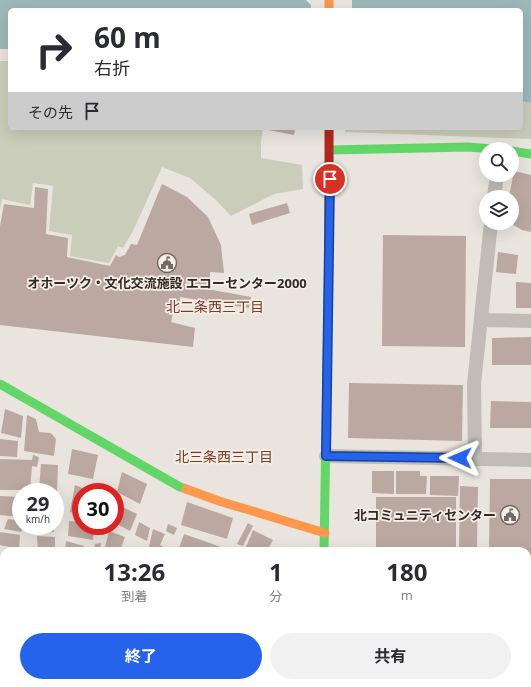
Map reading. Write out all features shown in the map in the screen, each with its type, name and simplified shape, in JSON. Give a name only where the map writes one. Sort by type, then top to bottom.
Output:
[{"type":"street","points":[[324,547],[329,130]]},
{"type":"street","points":[[330,150],[479,148]]},
{"type":"street","points":[[519,152],[531,154]]},
{"type":"street","points":[[475,458],[474,384],[490,230]]},
{"type":"street","points":[[481,320],[531,320]]},
{"type":"street","points":[[0,384],[180,487],[219,501],[325,533]]},
{"type":"street","points":[[326,456],[531,460]]},
{"type":"green space","points":[[0,61],[8,61],[8,130],[263,130],[261,158],[302,165],[303,189],[274,194],[231,216],[216,200],[190,178],[162,167],[133,231],[123,248],[118,246],[109,263],[70,256],[72,235],[49,231],[53,186],[33,183],[30,205],[2,199],[0,210]]},
{"type":"green space","points":[[523,101],[531,103],[531,139],[345,132],[345,130],[523,130]]},
{"type":"water","points":[[0,0],[531,0],[531,103],[523,101],[523,8],[8,8],[8,49],[0,49]]},
{"type":"pier","points":[[306,0],[352,0],[352,8],[311,8],[311,5]]},
{"type":"building","points":[[268,130],[295,130],[294,135]]},
{"type":"building","points":[[519,172],[531,175],[531,232],[519,228],[519,190],[510,190],[512,182],[519,182]]},
{"type":"building","name":"オホーツク・文化交流施設 エコーセンター2000","points":[[162,184],[187,197],[208,217],[221,245],[224,273],[210,272],[210,286],[185,283],[185,285],[251,297],[249,308],[180,297],[179,312],[173,313],[171,322],[195,328],[193,347],[0,325],[0,226],[4,204],[34,208],[35,187],[48,189],[46,234],[68,238],[67,257],[110,266],[116,255],[119,257],[125,255],[131,244],[137,245]]},
{"type":"building","points":[[287,203],[290,213],[252,225],[249,214]]},
{"type":"building","points":[[383,235],[466,236],[465,347],[382,346]]},
{"type":"building","points":[[498,252],[518,255],[516,274],[496,272]]},
{"type":"building","points":[[516,282],[531,283],[531,308],[516,308]]},
{"type":"building","points":[[531,337],[531,365],[492,365],[492,338]]},
{"type":"building","points":[[349,383],[463,385],[462,441],[348,438]]},
{"type":"building","points":[[491,401],[531,402],[531,428],[490,428]]},
{"type":"building","points":[[5,409],[23,416],[21,438],[1,433]]},
{"type":"building","points":[[27,415],[36,419],[39,432],[51,433],[56,439],[54,456],[24,451]]},
{"type":"building","points":[[0,439],[18,441],[17,457],[0,456]]},
{"type":"building","points":[[72,449],[98,455],[93,479],[68,474]]},
{"type":"building","points":[[33,455],[39,457],[37,467],[32,466],[31,483],[12,483],[12,490],[0,490],[0,459],[32,460]]},
{"type":"building","points":[[41,464],[58,465],[57,483],[40,483]]},
{"type":"building","points":[[372,471],[394,471],[394,494],[372,493]]},
{"type":"building","points":[[396,471],[420,471],[420,476],[427,476],[426,494],[396,494]]},
{"type":"building","points":[[122,472],[147,484],[140,504],[124,496],[124,483],[119,483]]},
{"type":"building","points":[[430,476],[459,476],[458,496],[430,495]]},
{"type":"building","name":"北コミュニティセンター","points":[[490,479],[531,479],[531,547],[489,547]]},
{"type":"building","points":[[460,486],[478,487],[477,547],[459,547]]},
{"type":"building","points":[[0,496],[12,497],[12,516],[0,515]]},
{"type":"building","points":[[376,497],[456,497],[456,547],[376,547]]},
{"type":"building","points":[[72,501],[72,512],[70,512]]},
{"type":"building","points":[[187,502],[233,518],[227,539],[181,525]]},
{"type":"building","points":[[124,508],[137,514],[130,531],[124,528]]},
{"type":"building","points":[[8,519],[12,520],[12,530],[4,529]]},
{"type":"building","points":[[69,521],[72,521],[72,535],[93,535],[93,540],[68,536]]},
{"type":"building","points":[[139,522],[150,528],[147,541],[135,535]]},
{"type":"building","points":[[248,523],[253,526],[243,546],[237,544]]},
{"type":"building","points":[[168,524],[177,528],[174,535],[166,531]]},
{"type":"building","points":[[153,529],[165,534],[160,545],[164,547],[149,547]]},
{"type":"building","points":[[253,530],[273,540],[269,547],[246,547]]},
{"type":"building","points":[[0,532],[20,535],[19,547],[0,545]]},
{"type":"building","points":[[184,534],[221,547],[179,547]]},
{"type":"building","points":[[108,535],[120,535],[125,537],[121,547],[105,547]]},
{"type":"building","points":[[37,536],[55,537],[55,547],[38,547]]},
{"type":"building","points":[[66,541],[84,546],[84,547],[65,547]]},
{"type":"building","points":[[101,543],[100,547],[95,547],[95,544]]},
{"type":"traffic: fast","points":[[330,150],[479,148]]},
{"type":"traffic: fast","points":[[519,152],[531,154]]},
{"type":"traffic: fast","points":[[324,547],[329,247]]},
{"type":"traffic: fast","points":[[0,384],[180,487],[186,489]]},
{"type":"traffic: slow","points":[[329,0],[329,8]]},
{"type":"traffic: slow","points":[[186,489],[219,501],[325,533]]},
{"type":"traffic: jam","points":[[329,130],[329,247]]},
{"type":"place","name":"オホーツク・文化交流施設 エコーセンター2000","points":[[167,263]]},
{"type":"place","name":"北コミュニティセンター","points":[[510,515]]},
{"type":"district","name":"北二条西三丁目","points":[[215,306]]},
{"type":"district","name":"北三条西三丁目","points":[[224,456]]},
{"type":"route","points":[[330,179],[326,456],[460,458]]}]
